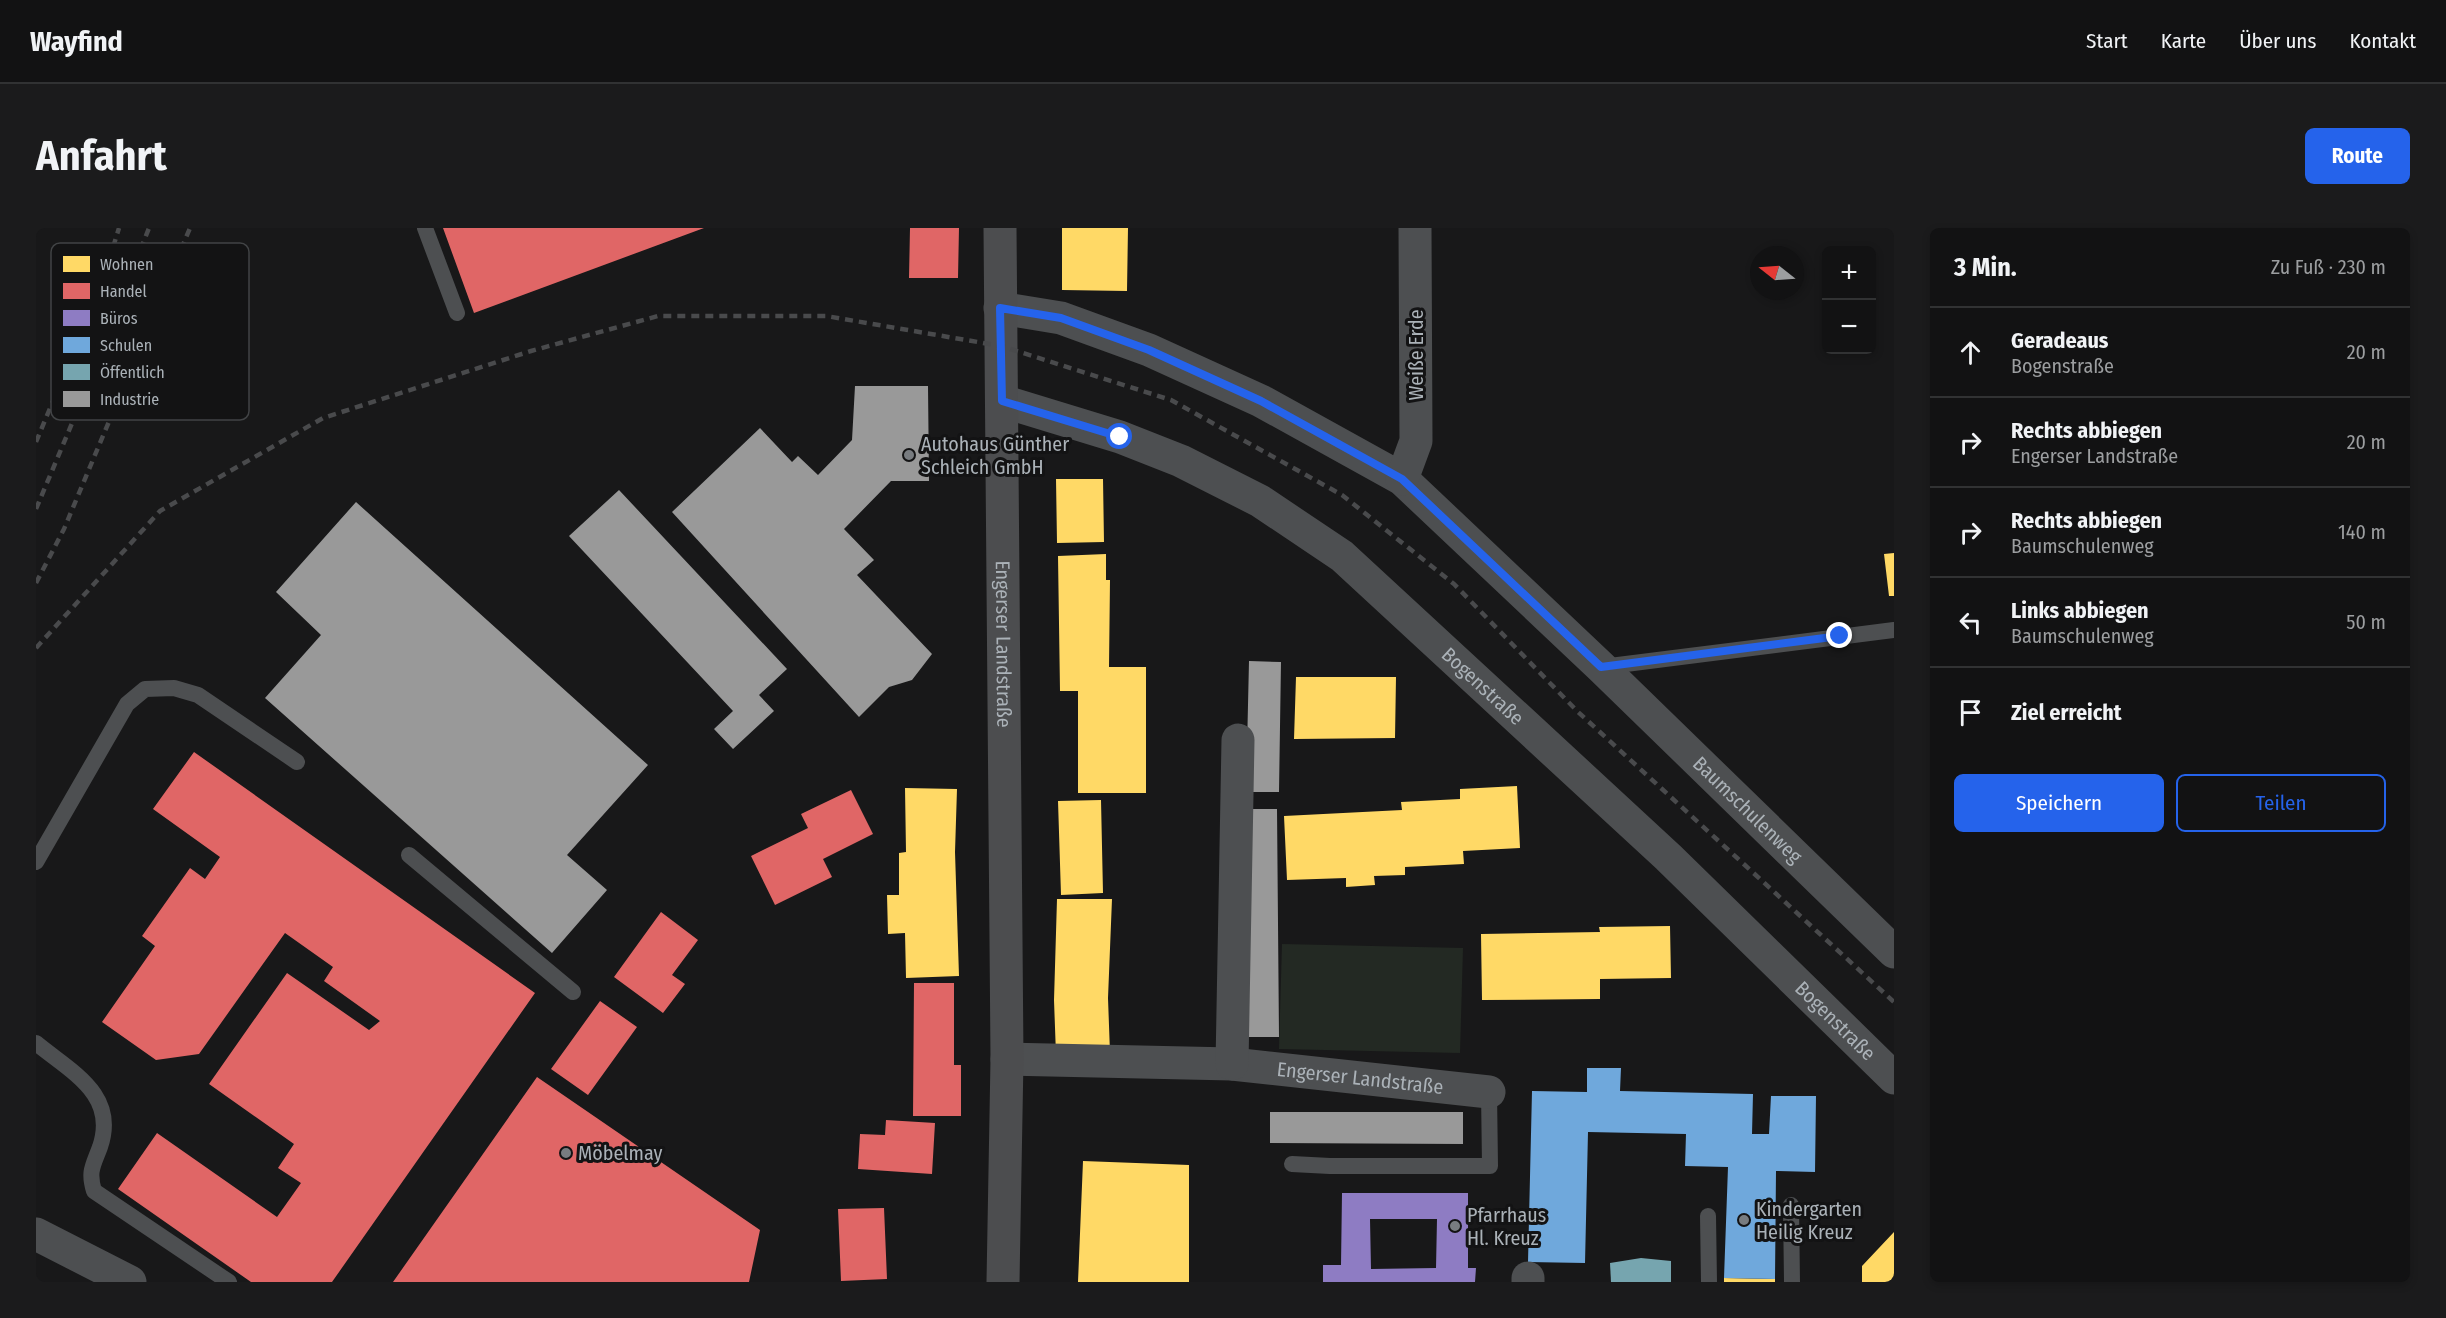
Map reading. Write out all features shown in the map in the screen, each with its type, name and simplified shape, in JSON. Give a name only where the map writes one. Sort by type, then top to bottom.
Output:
[{"type":"main road","name":"Engerser Landstraße","points":[[1000,228],[1002,755],[1006,1059],[1003,1282]]},
{"type":"street","name":"Weiße Erde","points":[[1402,479],[1416,441],[1415,228]]},
{"type":"street","name":"Baumschulenweg","points":[[1000,308],[1061,318],[1149,350],[1261,401],[1402,479],[1601,667],[1894,952]]},
{"type":"street","name":"Bogenstraße","points":[[1002,401],[1120,437],[1180,461],[1260,501],[1342,556],[1668,857],[1894,1078]]},
{"type":"street","points":[[1232,1064],[1238,740]]},
{"type":"street","name":"Engerser Landstraße","points":[[1006,1059],[1232,1064],[1489,1092]]},
{"type":"street","points":[[36,1234],[130,1282]]},
{"type":"lane","points":[[425,228],[457,313]]},
{"type":"lane","points":[[1601,667],[1894,630]]},
{"type":"lane","points":[[36,862],[113,726],[127,704],[145,689],[174,688],[198,695],[297,762]]},
{"type":"lane","points":[[409,855],[573,992]]},
{"type":"lane","points":[[36,1043],[93,1089],[105,1116],[103,1136],[93,1161],[90,1178],[94,1191],[229,1282]]},
{"type":"lane","points":[[1292,1164],[1490,1166],[1489,1092]]},
{"type":"lane","points":[[1791,1205],[1792,1282]]},
{"type":"lane","points":[[1708,1216],[1709,1282]]},
{"type":"shaded area","points":[[1282,944],[1463,948],[1460,1053],[1279,1049]]},
{"type":"building: Wohnen","points":[[1062,228],[1128,228],[1127,291],[1062,290]]},
{"type":"building: Wohnen","points":[[1056,479],[1103,479],[1104,542],[1057,543]]},
{"type":"building: Wohnen","points":[[1894,553],[1894,596],[1889,596],[1884,554]]},
{"type":"building: Wohnen","points":[[1106,554],[1106,580],[1110,580],[1109,667],[1146,667],[1146,793],[1078,793],[1078,691],[1060,691],[1058,556]]},
{"type":"building: Wohnen","points":[[1296,677],[1396,677],[1395,738],[1294,739]]},
{"type":"building: Wohnen","points":[[1517,786],[1520,848],[1463,851],[1464,864],[1405,867],[1405,875],[1374,876],[1375,885],[1346,887],[1346,878],[1287,880],[1284,816],[1402,810],[1401,802],[1460,799],[1460,789]]},
{"type":"building: Wohnen","points":[[905,788],[957,789],[955,852],[959,976],[906,978],[905,933],[888,934],[887,895],[899,895],[899,853],[906,852]]},
{"type":"building: Wohnen","points":[[1101,800],[1103,893],[1061,895],[1058,801]]},
{"type":"building: Wohnen","points":[[1057,899],[1112,899],[1108,998],[1110,1053],[1056,1055],[1054,1000]]},
{"type":"building: Wohnen","points":[[1670,926],[1671,978],[1600,979],[1600,999],[1482,1000],[1481,934],[1600,932],[1599,927]]},
{"type":"building: Wohnen","points":[[1083,1161],[1189,1165],[1189,1282],[1078,1282]]},
{"type":"building: Wohnen","points":[[1894,1232],[1894,1282],[1862,1282],[1862,1266]]},
{"type":"building: Wohnen","points":[[1724,1278],[1775,1279],[1775,1282],[1724,1282]]},
{"type":"building: Handel","points":[[443,228],[704,228],[474,313]]},
{"type":"building: Handel","points":[[910,228],[959,228],[958,278],[909,278]]},
{"type":"building: Handel","points":[[194,752],[535,993],[332,1282],[251,1282],[118,1189],[157,1133],[277,1217],[301,1183],[278,1168],[294,1144],[209,1084],[287,973],[369,1030],[380,1021],[324,981],[333,967],[285,933],[199,1054],[156,1060],[102,1022],[155,946],[142,936],[190,868],[205,879],[220,857],[153,809]]},
{"type":"building: Handel","points":[[851,790],[873,834],[823,859],[832,877],[775,905],[751,856],[808,828],[801,814]]},
{"type":"building: Handel","points":[[661,912],[698,940],[672,975],[685,984],[663,1013],[614,977]]},
{"type":"building: Handel","points":[[914,983],[954,983],[954,1065],[961,1065],[961,1116],[913,1116]]},
{"type":"building: Handel","points":[[600,1001],[637,1027],[588,1095],[551,1069]]},
{"type":"building: Handel","name":"Möbelmay","points":[[537,1077],[760,1230],[749,1282],[393,1282]]},
{"type":"building: Handel","points":[[886,1120],[935,1123],[932,1174],[858,1169],[860,1134],[885,1135]]},
{"type":"building: Handel","points":[[884,1208],[887,1279],[841,1281],[838,1209]]},
{"type":"building: Büros","points":[[1342,1193],[1468,1193],[1468,1268],[1476,1268],[1475,1282],[1323,1282],[1323,1265],[1341,1265]],"holes":[[[1370,1219],[1437,1219],[1436,1268],[1371,1269]]]},
{"type":"building: Schulen","points":[[1587,1068],[1621,1068],[1620,1091],[1753,1094],[1752,1134],[1769,1134],[1771,1096],[1816,1096],[1815,1172],[1776,1171],[1775,1279],[1724,1278],[1728,1167],[1685,1166],[1686,1134],[1588,1132],[1585,1263],[1528,1262],[1532,1091],[1587,1092]]},
{"type":"building: Öffentlich","points":[[1641,1258],[1671,1261],[1671,1282],[1611,1282],[1610,1263]]},
{"type":"building: Industrie","points":[[855,386],[928,386],[929,481],[891,481],[844,529],[874,560],[857,575],[932,654],[912,680],[889,687],[859,717],[672,512],[760,428],[792,462],[798,456],[818,475],[852,440]]},
{"type":"building: Industrie","points":[[619,490],[787,669],[759,695],[774,711],[733,749],[714,729],[733,711],[569,536]]},
{"type":"building: Industrie","points":[[356,502],[648,765],[567,855],[607,890],[552,953],[265,698],[321,635],[276,592]]},
{"type":"building: Industrie","points":[[1249,661],[1281,662],[1279,792],[1246,792]]},
{"type":"building: Industrie","points":[[1247,809],[1277,809],[1279,1037],[1248,1037]]},
{"type":"building: Industrie","points":[[1270,1112],[1463,1112],[1463,1144],[1270,1143]]},
{"type":"railway","points":[[114,243],[119,228]]},
{"type":"railway","points":[[143,243],[149,228]]},
{"type":"railway","points":[[184,243],[190,228]]},
{"type":"railway","points":[[36,648],[160,511],[323,418],[531,351],[658,316],[826,316],[1001,346],[1171,400],[1342,495],[1454,584],[1577,711],[1894,1002]]},
{"type":"railway","points":[[36,442],[51,406]]},
{"type":"railway","points":[[36,509],[73,420]]},
{"type":"railway","points":[[36,583],[64,529],[110,420]]},
{"type":"place","name":"Autohaus Günther Schleich GmbH","points":[[909,455]]},
{"type":"place","name":"Möbelmay","points":[[566,1153]]},
{"type":"place","name":"Kindergarten Heilig Kreuz","points":[[1744,1220]]},
{"type":"place","name":"Pfarrhaus Hl. Kreuz","points":[[1455,1226]]},
{"type":"route","points":[[1120,437],[1002,401],[1000,308],[1061,318],[1149,350],[1261,401],[1402,479],[1601,667],[1840,636]]}]
